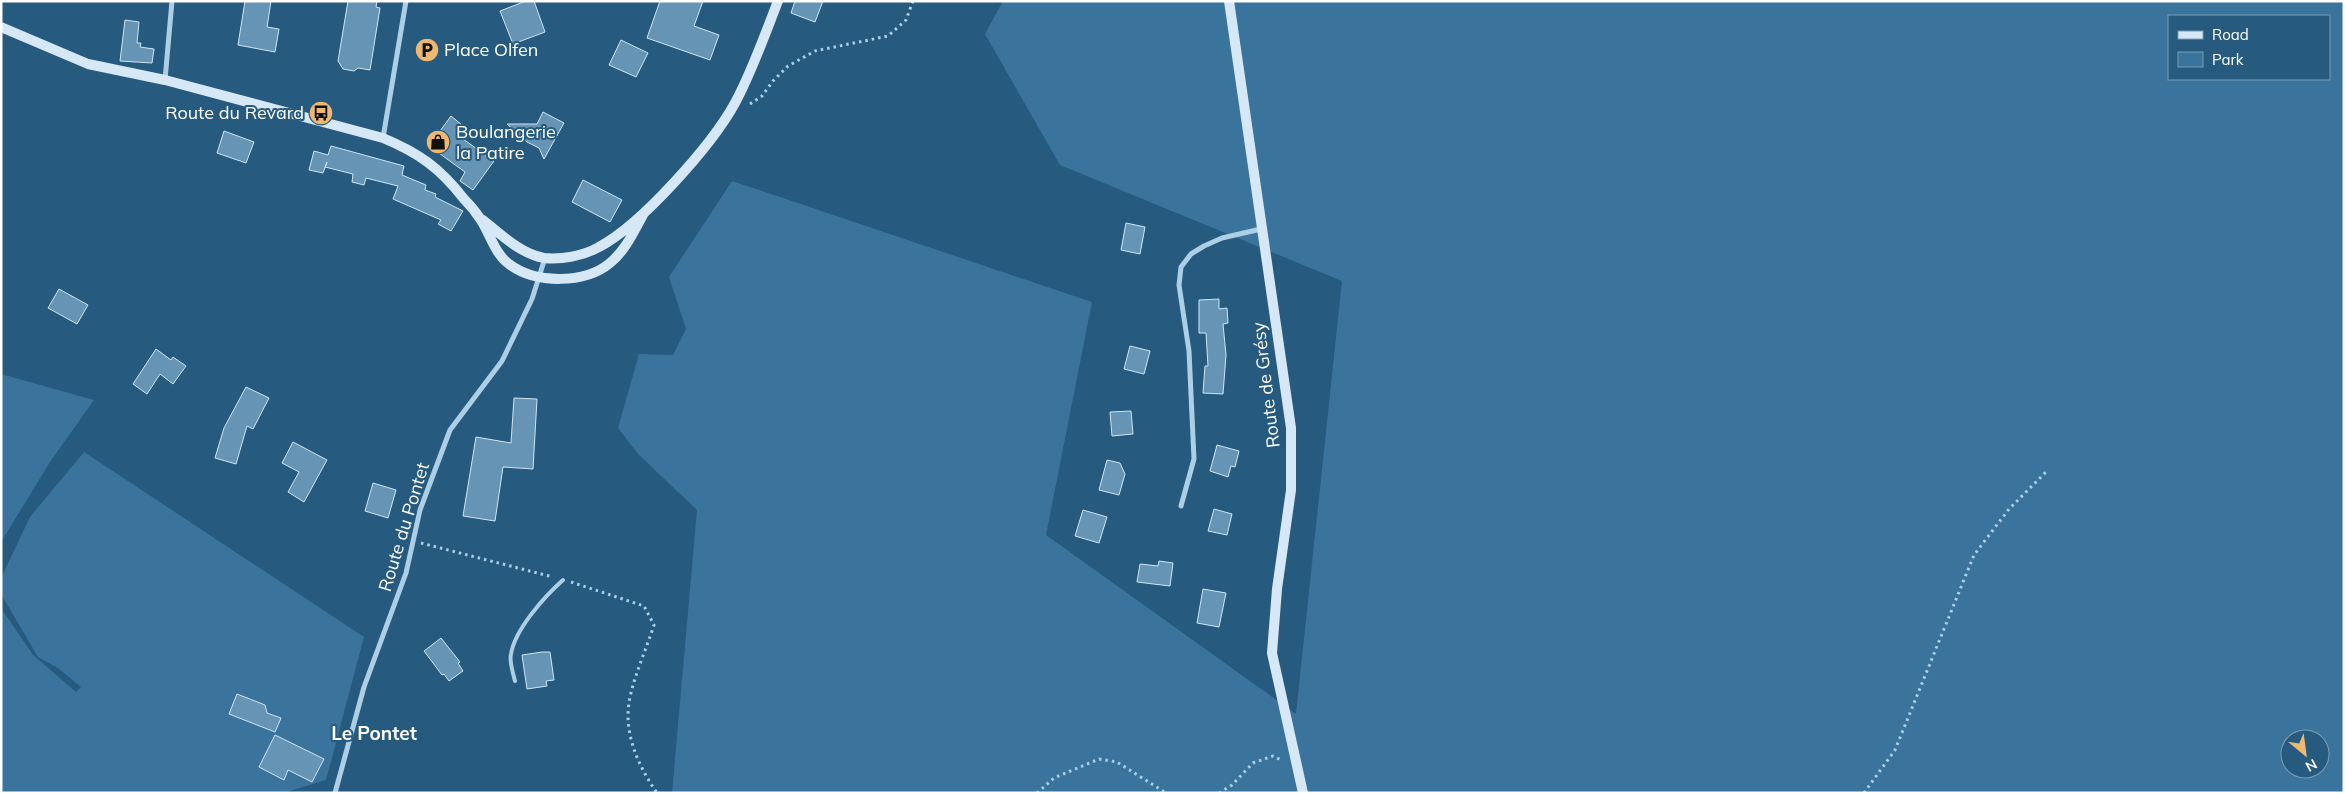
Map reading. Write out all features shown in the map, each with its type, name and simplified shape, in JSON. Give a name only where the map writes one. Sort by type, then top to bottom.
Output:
[{"type":"main road","points":[[480,218],[522,249],[545,258],[564,258],[597,248],[617,236],[644,213],[705,145],[735,102],[778,1]]},
{"type":"main road","name":"Route de Grésy","points":[[1229,1],[1292,428],[1291,490],[1277,589],[1272,653],[1303,793]]},
{"type":"main road","points":[[1,27],[51,50],[88,64],[165,80],[383,138],[409,148],[431,163],[450,181],[480,218],[494,244],[508,264],[539,278],[570,278],[593,272],[608,265],[625,246],[644,213]]},
{"type":"street","points":[[165,80],[172,1]]},
{"type":"street","points":[[383,138],[406,1]]},
{"type":"street","points":[[1181,506],[1194,459],[1189,351],[1179,285],[1181,267],[1191,254],[1204,246],[1222,238],[1262,230]]},
{"type":"street","name":"Route du Pontet","points":[[335,793],[364,687],[406,573],[420,510],[450,430],[502,361],[532,299],[545,258]]},
{"type":"lane","points":[[515,681],[510,654],[519,635],[540,602],[563,580]]},
{"type":"path","points":[[735,102],[748,105],[762,96],[773,81],[788,66],[815,51],[888,36],[906,20],[913,1]]},
{"type":"path","points":[[1864,793],[1895,750],[1974,555],[2009,509],[2046,472]]},
{"type":"path","points":[[413,541],[563,580],[644,606],[654,625],[629,702],[629,733],[638,762],[658,793]]},
{"type":"path","points":[[1219,793],[1232,785],[1253,763],[1273,756],[1297,768]]},
{"type":"path","points":[[1037,793],[1054,778],[1099,759],[1117,762],[1166,793]]},
{"type":"green space","points":[[1003,1],[2344,1],[2344,793],[672,793],[697,510],[638,454],[618,428],[639,354],[673,355],[686,329],[669,277],[732,181],[1092,302],[1046,535],[1296,714],[1342,281],[1060,165],[985,34]]},
{"type":"green space","points":[[1,374],[94,400],[50,462],[1,542]]},
{"type":"green space","points":[[84,452],[364,637],[326,780],[283,793],[1,793],[1,608],[33,655],[76,692],[81,687],[58,668],[38,657],[1,594],[1,578],[30,517]]},
{"type":"building","points":[[245,1],[271,1],[267,27],[279,29],[275,52],[238,45]]},
{"type":"building","points":[[348,1],[377,1],[376,7],[380,8],[370,70],[358,68],[354,71],[343,69],[338,61]]},
{"type":"building","points":[[526,1],[534,1],[545,32],[513,44],[500,11]]},
{"type":"building","points":[[660,1],[703,1],[694,26],[719,35],[710,60],[647,38]]},
{"type":"building","points":[[795,1],[823,1],[815,22],[791,13]]},
{"type":"building","points":[[125,20],[139,22],[137,43],[141,43],[140,47],[154,49],[152,63],[120,61]]},
{"type":"building","points":[[621,40],[648,53],[636,77],[609,65]]},
{"type":"building","points":[[543,112],[564,123],[544,159],[539,148],[527,142],[507,124],[537,124]]},
{"type":"building","points":[[451,116],[462,125],[456,134],[494,161],[473,190],[460,181],[465,172],[429,146]]},
{"type":"building","points":[[224,131],[254,142],[246,163],[217,153]]},
{"type":"building","points":[[331,146],[404,166],[402,175],[426,185],[425,190],[436,194],[435,197],[463,211],[451,231],[438,224],[441,220],[393,199],[398,186],[366,178],[364,185],[352,182],[353,174],[325,167],[323,173],[309,170],[314,151],[328,155]]},
{"type":"building","points":[[583,180],[622,200],[610,222],[572,202]]},
{"type":"building","points":[[1126,223],[1145,227],[1140,254],[1121,250]]},
{"type":"building","points":[[59,289],[88,305],[77,324],[48,308]]},
{"type":"building","points":[[1219,299],[1219,309],[1227,308],[1228,323],[1223,324],[1226,355],[1223,394],[1203,393],[1205,366],[1208,366],[1206,333],[1199,333],[1199,300]]},
{"type":"building","points":[[1130,346],[1150,351],[1144,374],[1124,369]]},
{"type":"building","points":[[156,349],[171,360],[173,357],[186,366],[173,384],[160,374],[147,394],[133,384]]},
{"type":"building","points":[[246,387],[269,398],[253,429],[247,426],[236,464],[215,458],[224,428]]},
{"type":"building","points":[[514,398],[537,399],[533,469],[503,467],[495,521],[463,516],[476,437],[511,443]]},
{"type":"building","points":[[1131,411],[1133,434],[1112,436],[1110,412]]},
{"type":"building","points":[[293,442],[327,460],[304,502],[288,492],[299,472],[282,463]]},
{"type":"building","points":[[1217,445],[1239,451],[1235,467],[1231,466],[1228,477],[1210,471]]},
{"type":"building","points":[[1107,460],[1120,463],[1125,474],[1119,495],[1099,490]]},
{"type":"building","points":[[373,483],[396,490],[388,518],[365,511]]},
{"type":"building","points":[[1214,509],[1232,514],[1227,535],[1208,531]]},
{"type":"building","points":[[1083,510],[1107,517],[1099,543],[1075,536]]},
{"type":"building","points":[[1159,561],[1173,563],[1170,586],[1137,582],[1140,564],[1158,566]]},
{"type":"building","points":[[1203,589],[1226,593],[1219,627],[1197,623]]},
{"type":"building","points":[[441,638],[460,662],[458,663],[463,671],[449,681],[444,674],[442,675],[424,651]]},
{"type":"building","points":[[550,652],[554,680],[546,681],[547,686],[527,689],[522,655]]},
{"type":"building","points":[[237,694],[265,705],[267,713],[281,718],[275,732],[229,714]]},
{"type":"building","points":[[275,735],[324,759],[312,782],[288,770],[284,780],[259,767]]},
{"type":"place","name":"Place Olfen","points":[[427,50]]},
{"type":"place","name":"Route du Revard","points":[[321,113]]},
{"type":"place","name":"Boulangerie la Patire","points":[[438,142]]},
{"type":"district","name":"Le Pontet","points":[[374,733]]}]
